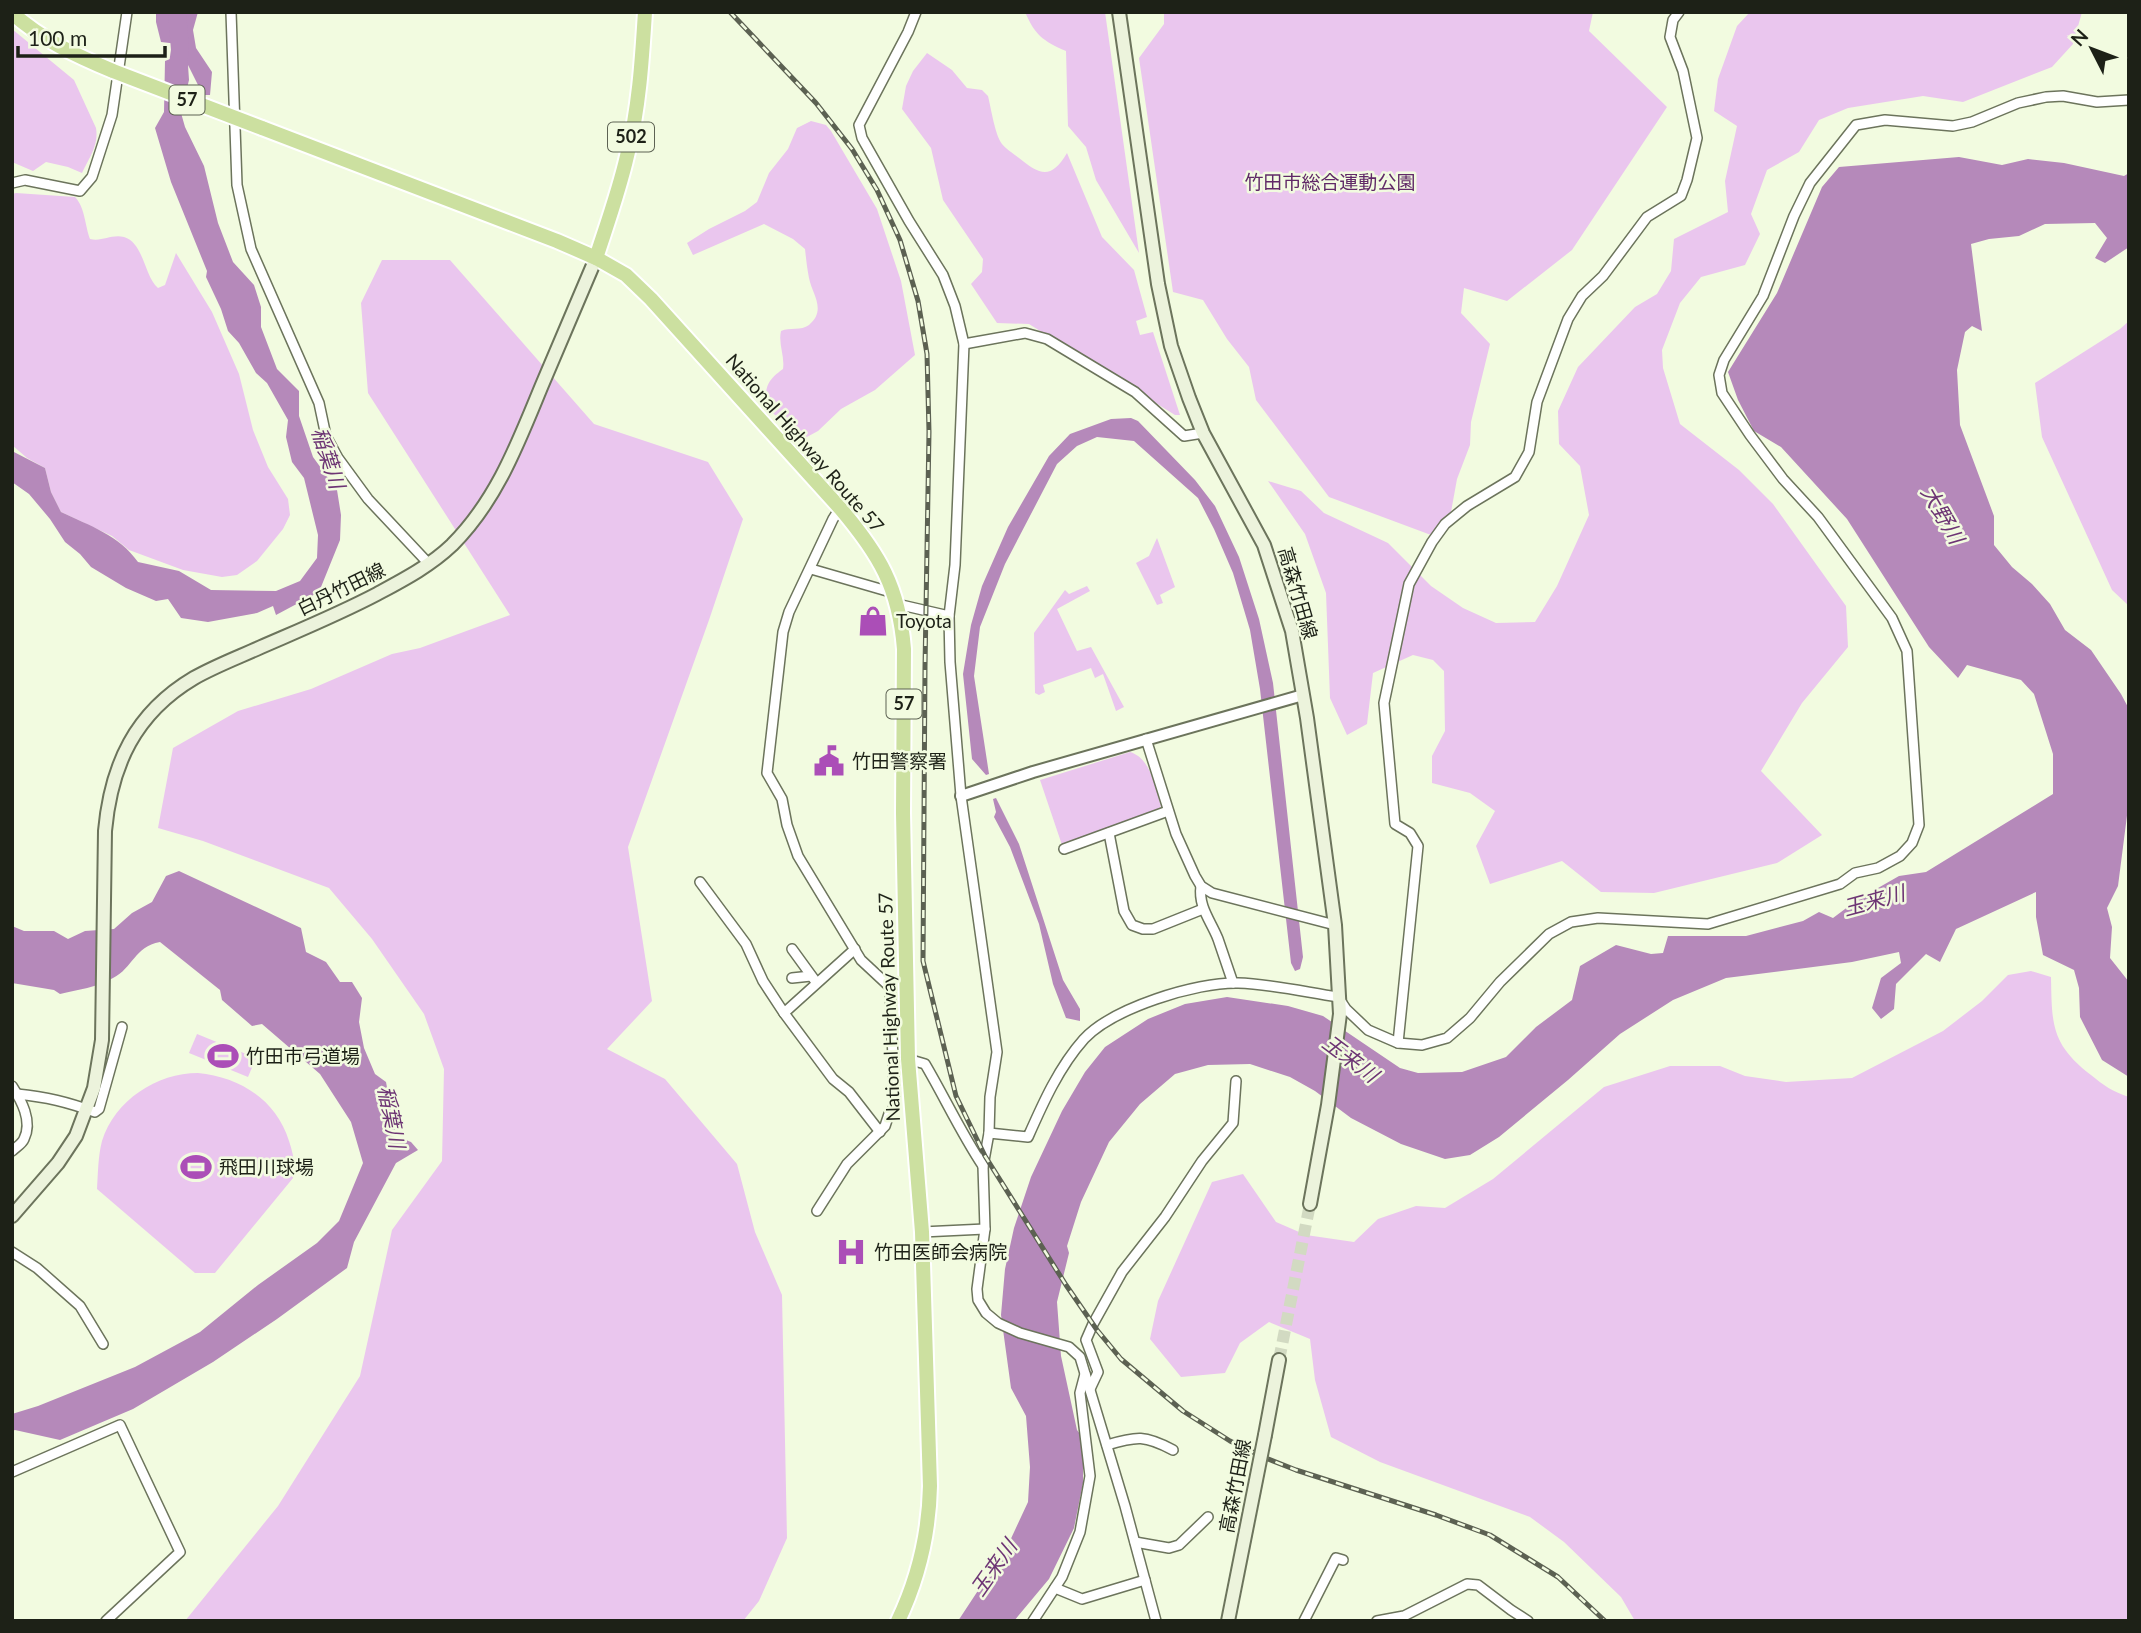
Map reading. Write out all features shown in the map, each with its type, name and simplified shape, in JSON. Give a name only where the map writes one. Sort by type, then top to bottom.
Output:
[{"type":"highway","name":"502","points":[[596,258],[628,153],[637,100],[645,12]]},
{"type":"highway","name":"National Highway Route 57","points":[[12,13],[42,37],[83,59],[557,241],[626,275],[651,299],[840,508],[864,536],[887,575],[902,626],[904,649],[903,813],[908,1059],[922,1232],[929,1511],[922,1557],[898,1621]]},
{"type":"main road","name":"高森竹田線","points":[[1119,12],[1145,199],[1166,325],[1176,364],[1203,433],[1264,545],[1292,631],[1303,695],[1335,925],[1340,1014],[1325,1127],[1310,1204]]},
{"type":"main road","name":"白丹竹田線","points":[[87,1109],[98,1069],[102,1040],[104,831],[110,791],[130,741],[165,699],[195,677],[362,602],[429,564],[450,547],[472,523],[501,480],[596,258]]},
{"type":"main road","points":[[12,1216],[58,1163],[76,1136],[87,1109]]},
{"type":"main road","name":"高森竹田線","points":[[1228,1621],[1279,1360]]},
{"type":"street","points":[[12,183],[25,180],[80,191],[92,177],[112,114],[127,12]]},
{"type":"street","points":[[231,12],[237,184],[251,250],[319,403],[326,436],[338,458],[368,499],[429,564]]},
{"type":"street","points":[[916,12],[859,125],[862,138],[943,275],[955,306],[964,344],[955,565],[949,616],[950,662],[961,796],[997,1052],[983,1166],[985,1229],[978,1300],[986,1313],[998,1322],[1020,1333],[1069,1348],[1080,1357],[1157,1621]]},
{"type":"street","points":[[1398,1043],[1418,846],[1410,833],[1395,824],[1384,703],[1409,584],[1445,524],[1467,506],[1515,477],[1529,452],[1537,402],[1568,319],[1582,296],[1603,276],[1647,217],[1681,196],[1697,138],[1683,71],[1670,37],[1673,20],[1679,12]]},
{"type":"street","points":[[989,1133],[1028,1137],[1046,1097],[1086,1037],[1126,1011],[1157,999],[1191,989],[1233,983],[1338,997],[1346,1009],[1368,1030],[1398,1043],[1422,1045],[1447,1038],[1470,1018],[1500,982],[1549,934],[1571,922],[1598,918],[1708,924],[1840,884],[1855,873],[1878,868],[1900,856],[1912,843],[1919,825],[1907,651],[1892,618],[1818,517],[1783,479],[1744,427],[1722,393],[1719,375],[1724,360],[1763,296],[1810,183],[1856,125],[1885,120],[1953,126],[1972,122],[2018,103],[2046,97],[2063,96],[2097,102],[2129,100]]},
{"type":"street","points":[[964,344],[1025,333],[1047,339],[1135,392],[1184,436],[1203,433]]},
{"type":"street","points":[[817,1211],[847,1164],[880,1132],[895,1106],[890,987],[861,960],[797,856],[782,799],[767,774],[783,632],[789,612],[840,508]]},
{"type":"street","points":[[811,569],[949,616]]},
{"type":"street","points":[[961,796],[1033,772],[1303,695]]},
{"type":"street","points":[[1146,739],[1176,834],[1201,886],[1212,893],[1335,925]]},
{"type":"street","points":[[1064,849],[1168,811]]},
{"type":"street","points":[[1109,833],[1124,911],[1132,925],[1153,929],[1203,909]]},
{"type":"street","points":[[700,882],[746,944],[763,981],[784,1013],[833,1079],[849,1092],[880,1132]]},
{"type":"street","points":[[1201,886],[1203,909],[1217,936],[1233,983]]},
{"type":"street","points":[[792,949],[814,979]]},
{"type":"street","points":[[784,1013],[814,979],[855,949]]},
{"type":"street","points":[[792,978],[814,979]]},
{"type":"street","points":[[15,1090],[95,1112],[102,1103],[121,1027]]},
{"type":"street","points":[[908,1059],[925,1065],[945,1097],[963,1136],[983,1166]]},
{"type":"street","points":[[1090,1389],[1098,1372],[1086,1340],[1093,1324],[1122,1272],[1166,1217],[1202,1161],[1233,1123],[1236,1081]]},
{"type":"street","points":[[12,1150],[25,1136],[26,1114],[15,1090]]},
{"type":"street","points":[[922,1232],[985,1229]]},
{"type":"street","points":[[12,1252],[37,1268],[80,1306],[103,1344]]},
{"type":"street","points":[[1036,1620],[1062,1577],[1080,1532],[1090,1476],[1080,1393],[1086,1373]]},
{"type":"street","points":[[12,1472],[120,1425],[180,1552],[106,1621]]},
{"type":"street","points":[[1107,1445],[1134,1437],[1158,1442],[1173,1450]]},
{"type":"street","points":[[1135,1542],[1169,1548],[1179,1545],[1208,1517]]},
{"type":"street","points":[[1304,1621],[1336,1558],[1343,1560]]},
{"type":"street","points":[[1055,1588],[1082,1599],[1145,1580]]},
{"type":"street","points":[[1377,1621],[1405,1619],[1467,1584],[1478,1585],[1528,1621]]},
{"type":"green space","points":[[1025,12],[1105,12],[1139,253],[1096,180],[1086,147],[1068,126],[1066,51],[1041,36]]},
{"type":"green space","name":"竹田市総合運動公園","points":[[1164,12],[1593,12],[1589,31],[1667,107],[1572,250],[1507,301],[1464,288],[1461,313],[1490,344],[1471,422],[1470,445],[1457,479],[1451,512],[1431,535],[1329,497],[1256,400],[1249,367],[1227,339],[1203,300],[1173,292],[1139,58],[1164,24]]},
{"type":"green space","points":[[1750,12],[2082,12],[2073,44],[2052,67],[1963,102],[1923,96],[1848,108],[1819,120],[1799,152],[1767,170],[1751,214],[1760,234],[1745,265],[1701,277],[1680,303],[1662,350],[1663,368],[1680,424],[1739,470],[1773,504],[1846,606],[1848,647],[1802,703],[1761,771],[1822,835],[1777,863],[1654,893],[1601,892],[1562,861],[1490,884],[1476,846],[1495,811],[1470,793],[1432,783],[1432,756],[1445,731],[1444,671],[1433,660],[1413,655],[1373,673],[1367,724],[1347,735],[1330,698],[1326,593],[1305,534],[1268,481],[1301,491],[1324,513],[1388,543],[1431,586],[1463,608],[1496,623],[1535,622],[1557,586],[1589,515],[1580,466],[1559,444],[1558,411],[1578,367],[1635,307],[1657,294],[1671,271],[1674,239],[1728,212],[1725,181],[1737,126],[1714,111],[1718,79],[1737,26]]},
{"type":"green space","points":[[12,29],[74,80],[97,134],[93,151],[82,173],[46,162],[33,171],[12,162]]},
{"type":"green space","points":[[927,53],[952,70],[967,88],[982,90],[988,96],[995,128],[1002,144],[1026,164],[1039,171],[1050,171],[1056,168],[1067,153],[1102,237],[1134,270],[1147,317],[1136,321],[1140,335],[1153,332],[1180,415],[1175,415],[1029,324],[997,323],[971,284],[982,272],[983,259],[943,200],[931,148],[902,109],[906,86],[913,71]]},
{"type":"green space","points":[[811,121],[826,125],[831,131],[877,209],[901,281],[915,355],[875,390],[841,409],[818,431],[805,438],[766,408],[766,390],[773,377],[783,369],[781,331],[806,327],[817,314],[817,302],[809,278],[805,249],[793,239],[764,224],[693,255],[687,243],[757,202],[769,173],[788,149],[797,128]]},
{"type":"green space","points":[[12,194],[75,197],[83,211],[90,239],[119,236],[131,240],[158,288],[165,285],[176,253],[212,312],[239,374],[253,430],[268,467],[288,499],[290,515],[283,529],[257,561],[237,575],[222,577],[183,570],[129,550],[112,536],[61,512],[51,492],[45,468],[12,445]]},
{"type":"green space","points":[[382,260],[450,260],[594,424],[708,462],[743,519],[628,847],[652,1001],[607,1049],[665,1079],[737,1164],[755,1232],[782,1295],[787,1538],[759,1601],[743,1621],[185,1621],[278,1506],[360,1376],[392,1230],[442,1161],[444,1069],[424,1014],[372,939],[329,888],[203,841],[158,828],[173,748],[238,711],[311,689],[392,654],[420,648],[510,615],[368,393],[361,303]]},
{"type":"green space","points":[[2129,321],[2129,606],[2112,590],[2042,437],[2035,383]]},
{"type":"green space","points":[[1157,538],[1175,587],[1160,595],[1163,603],[1157,605],[1136,563],[1149,556]]},
{"type":"green space","points":[[1087,586],[1090,591],[1057,609],[1077,651],[1091,647],[1124,707],[1116,711],[1103,674],[1095,678],[1091,668],[1043,685],[1045,692],[1039,695],[1035,693],[1034,633],[1065,590],[1069,594]]},
{"type":"green space","points":[[1130,752],[1143,760],[1161,806],[1158,810],[1062,845],[1040,780]]},
{"type":"green space","points":[[2031,971],[2051,977],[2056,1032],[2068,1053],[2100,1082],[2129,1097],[2129,1621],[1635,1621],[1621,1597],[1564,1542],[1530,1517],[1380,1462],[1331,1437],[1315,1380],[1310,1339],[1269,1322],[1240,1343],[1225,1373],[1181,1377],[1150,1339],[1158,1301],[1212,1182],[1243,1174],[1276,1222],[1306,1235],[1354,1242],[1378,1219],[1416,1206],[1445,1208],[1493,1179],[1604,1087],[1670,1066],[1720,1066],[1745,1076],[1786,1082],[1852,1078],[1943,1031],[1982,1001],[2008,975]]},
{"type":"green space","name":"竹田市弓道場","points":[[197,1034],[256,1058],[248,1077],[189,1053]]},
{"type":"green space","name":"飛田川球場","points":[[198,1073],[228,1079],[265,1102],[283,1126],[294,1164],[293,1178],[215,1273],[195,1273],[97,1189],[102,1141],[108,1126],[127,1101],[153,1084],[168,1078]]},
{"type":"water","points":[[156,12],[198,12],[193,30],[196,48],[212,72],[210,95],[203,95],[188,65],[189,80],[181,113],[185,127],[204,166],[218,223],[233,262],[254,285],[261,307],[261,327],[277,369],[299,391],[299,416],[313,457],[337,490],[341,515],[340,540],[319,592],[276,615],[273,606],[257,613],[208,622],[181,618],[168,599],[156,601],[126,588],[91,567],[65,542],[29,494],[12,482],[12,451],[45,468],[51,492],[61,512],[113,538],[138,562],[179,571],[211,590],[276,591],[300,581],[317,558],[318,535],[304,478],[292,462],[286,437],[288,420],[267,383],[256,373],[239,343],[228,331],[171,182],[155,128],[164,112],[165,61],[188,52],[187,45],[161,42]]},
{"type":"water","points":[[1959,157],[2002,165],[2028,159],[2064,163],[2124,176],[2129,173],[2129,247],[2105,263],[2095,258],[2107,238],[2095,223],[2045,224],[2019,236],[1971,244],[1982,331],[1972,326],[1965,332],[1957,370],[1960,425],[1994,516],[1994,545],[2050,604],[2065,630],[2091,650],[2129,709],[2129,800],[2118,886],[2107,908],[2112,927],[2110,958],[2129,982],[2129,1077],[2102,1060],[2080,1017],[2079,988],[2074,970],[2043,955],[2036,917],[2036,892],[1956,929],[1940,962],[1926,954],[1896,984],[1894,1009],[1881,1019],[1872,1008],[1881,978],[1901,963],[1899,952],[1852,962],[1726,978],[1673,1000],[1620,1034],[1499,1137],[1470,1155],[1445,1159],[1401,1144],[1351,1118],[1315,1091],[1290,1077],[1250,1064],[1208,1065],[1175,1074],[1140,1104],[1109,1142],[1081,1202],[1067,1246],[1069,1253],[1057,1302],[1061,1356],[1077,1430],[1083,1438],[1083,1483],[1074,1528],[1049,1579],[1014,1621],[958,1621],[1008,1545],[1028,1502],[1030,1467],[1026,1416],[1011,1388],[1001,1315],[1005,1269],[1014,1228],[1031,1177],[1062,1111],[1085,1072],[1105,1047],[1148,1019],[1185,1004],[1227,997],[1288,1006],[1323,1016],[1400,1068],[1418,1073],[1462,1072],[1506,1057],[1536,1027],[1572,1000],[1580,966],[1616,945],[1651,954],[1663,953],[1668,936],[1746,936],[1803,921],[1819,912],[1833,918],[1857,900],[1899,876],[1926,872],[2053,794],[2053,754],[2034,694],[2021,680],[1967,665],[1958,678],[1929,647],[1847,519],[1781,447],[1754,431],[1738,400],[1728,372],[1777,293],[1822,187],[1839,167]]},
{"type":"water","points":[[1131,418],[1138,421],[1195,480],[1215,506],[1239,557],[1259,619],[1273,683],[1303,957],[1300,969],[1295,971],[1291,963],[1260,689],[1250,630],[1233,573],[1198,498],[1134,441],[1097,437],[1077,446],[1057,464],[1005,564],[980,627],[974,676],[989,774],[986,775],[972,759],[963,674],[971,625],[982,586],[1008,527],[1049,456],[1070,434],[1111,419]]},
{"type":"water","points":[[996,798],[1019,844],[1063,980],[1080,1009],[1080,1021],[1066,1018],[1053,984],[1039,924],[1010,847],[994,817],[996,812],[993,799]]},
{"type":"water","points":[[179,871],[301,928],[306,952],[326,962],[340,982],[352,982],[362,998],[359,1022],[364,1048],[375,1074],[386,1082],[396,1136],[411,1142],[418,1150],[396,1163],[354,1242],[347,1268],[277,1319],[213,1362],[133,1409],[60,1440],[12,1431],[12,1414],[135,1367],[200,1332],[258,1285],[317,1243],[339,1221],[363,1163],[351,1122],[320,1074],[262,1024],[252,1026],[222,1000],[220,990],[160,942],[144,948],[120,974],[87,988],[60,994],[54,990],[12,983],[12,926],[24,931],[54,931],[68,939],[85,931],[114,929],[132,913],[152,902],[166,876]]},
{"type":"waterway","name":"稲葉川","points":[[176,79],[180,50],[177,12]]},
{"type":"tunnel","points":[[1279,1360],[1310,1204]]},
{"type":"railway","points":[[730,12],[816,103],[852,149],[877,190],[900,240],[918,301],[927,354],[929,432],[923,961],[956,1096],[985,1156],[1097,1330],[1121,1359],[1183,1411],[1230,1441],[1263,1457],[1490,1535],[1558,1577],[1605,1621]]},
{"type":"place","name":"Toyota","points":[[873,621]]},
{"type":"place","name":"竹田警察署","points":[[829,761]]},
{"type":"place","name":"竹田市弓道場","points":[[223,1056]]},
{"type":"place","name":"飛田川球場","points":[[196,1167]]},
{"type":"place","name":"竹田医師会病院","points":[[851,1252]]},
{"type":"water label","name":"大野川","points":[[1942,515]]},
{"type":"water label","name":"玉来川","points":[[1874,901]]},
{"type":"water label","name":"玉来川","points":[[1350,1059]]},
{"type":"water label","name":"玉来川","points":[[994,1568]]}]
